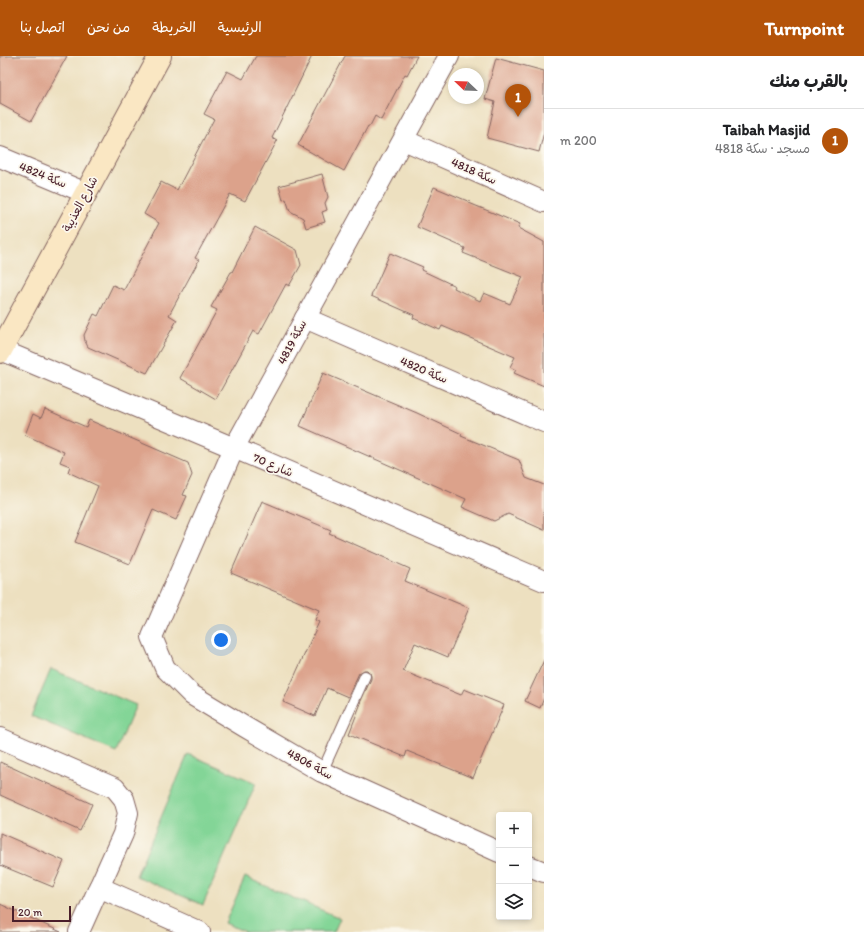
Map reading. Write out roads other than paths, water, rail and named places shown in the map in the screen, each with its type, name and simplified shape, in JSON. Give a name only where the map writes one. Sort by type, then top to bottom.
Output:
[{"type":"street","name":"شارع العذيبة","points":[[0,351],[160,56]]},
{"type":"street","name":"سكة 4819","points":[[152,637],[234,448],[449,56]]},
{"type":"street","name":"سكة 4818","points":[[404,140],[544,202]]},
{"type":"street","name":"سكة 4824","points":[[0,157],[86,193]]},
{"type":"street","name":"سكة 4820","points":[[305,318],[544,422]]},
{"type":"street","name":"شارع 70","points":[[0,351],[234,448],[544,581]]},
{"type":"street","name":"سكة 4806","points":[[152,637],[165,668],[192,695],[322,772],[496,851]]},
{"type":"street","points":[[0,738],[115,788],[124,799],[128,813],[123,834],[79,932]]},
{"type":"street","points":[[532,867],[544,872]]},
{"type":"street","points":[[99,887],[200,932]]},
{"type":"lane","points":[[322,772],[365,676]]},
{"type":"place","name":"Taibah Masjid","points":[[518,117]]}]
